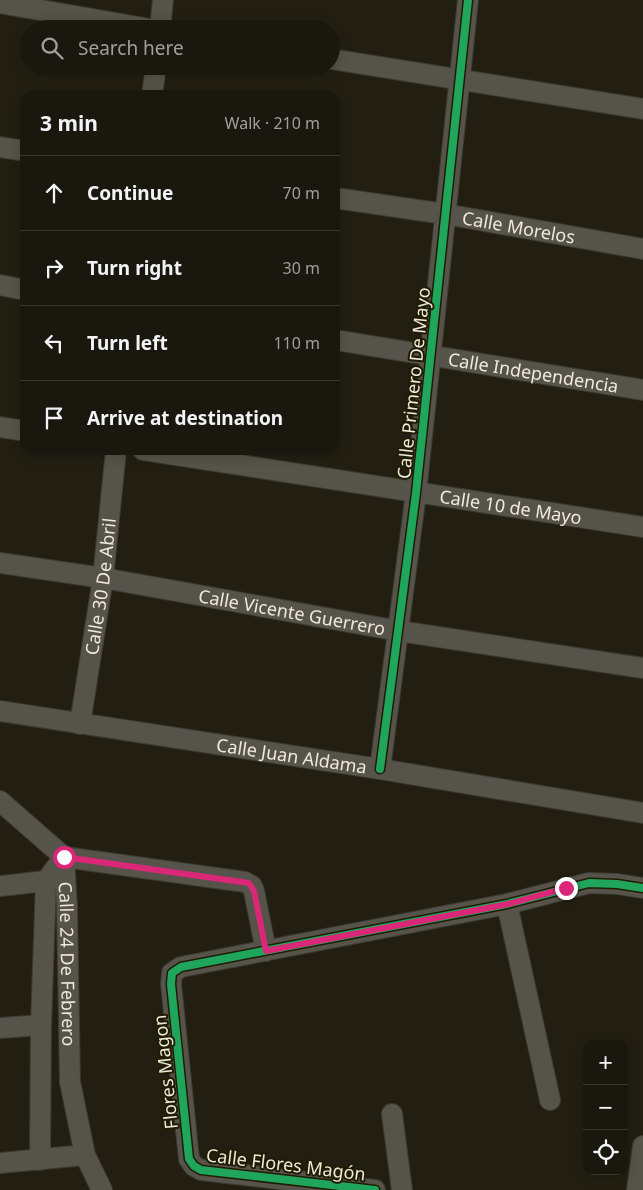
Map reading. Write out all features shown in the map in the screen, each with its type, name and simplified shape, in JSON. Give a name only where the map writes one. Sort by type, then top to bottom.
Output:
[{"type":"street","points":[[161,20],[163,0]]},
{"type":"street","name":"Calle Primero De Mayo","points":[[380,769],[400,631],[432,355],[468,0]]},
{"type":"street","points":[[0,3],[98,20]]},
{"type":"street","points":[[340,60],[643,109]]},
{"type":"street","points":[[153,90],[155,75]]},
{"type":"street","points":[[0,147],[20,150]]},
{"type":"street","name":"Calle Morelos","points":[[340,199],[445,214],[643,249]]},
{"type":"street","points":[[0,285],[20,289]]},
{"type":"street","name":"Calle Independencia","points":[[340,341],[643,390]]},
{"type":"street","points":[[0,426],[20,430]]},
{"type":"street","name":"Calle 30 De Abril","points":[[80,724],[103,578],[115,455]]},
{"type":"street","name":"Calle 10 de Mayo","points":[[174,455],[643,527]]},
{"type":"street","name":"Calle Vicente Guerrero","points":[[0,563],[103,578],[400,631],[643,668]]},
{"type":"street","name":"Calle Juan Aldama","points":[[0,712],[380,769],[643,813]]},
{"type":"street","name":"Calle 24 De Febrero","points":[[0,801],[64,857],[67,908],[70,1082],[85,1155],[102,1190]]},
{"type":"street","points":[[40,1160],[46,881],[64,857],[249,883],[254,891],[266,951],[508,904],[588,883],[617,884],[643,888]]},
{"type":"street","points":[[0,886],[46,881]]},
{"type":"street","points":[[508,904],[550,1100]]},
{"type":"street","name":"Flores Magon","points":[[194,1166],[189,1159],[170,979],[172,974],[181,967],[266,951]]},
{"type":"street","points":[[0,1028],[42,1025]]},
{"type":"street","points":[[392,1114],[402,1190]]},
{"type":"street","points":[[637,1190],[643,1146]]},
{"type":"street","points":[[0,1163],[85,1155]]},
{"type":"street","name":"Calle Flores Magón","points":[[194,1166],[201,1170],[305,1186],[375,1190]]},
{"type":"cycle path","points":[[380,769],[416,493],[468,0]]},
{"type":"cycle path","points":[[375,1190],[201,1170],[194,1166],[189,1159],[171,984],[172,973],[181,967],[507,904],[589,883],[617,884],[643,888]]},
{"type":"route","points":[[64,857],[249,883],[254,891],[266,951],[508,904],[566,888]]}]
